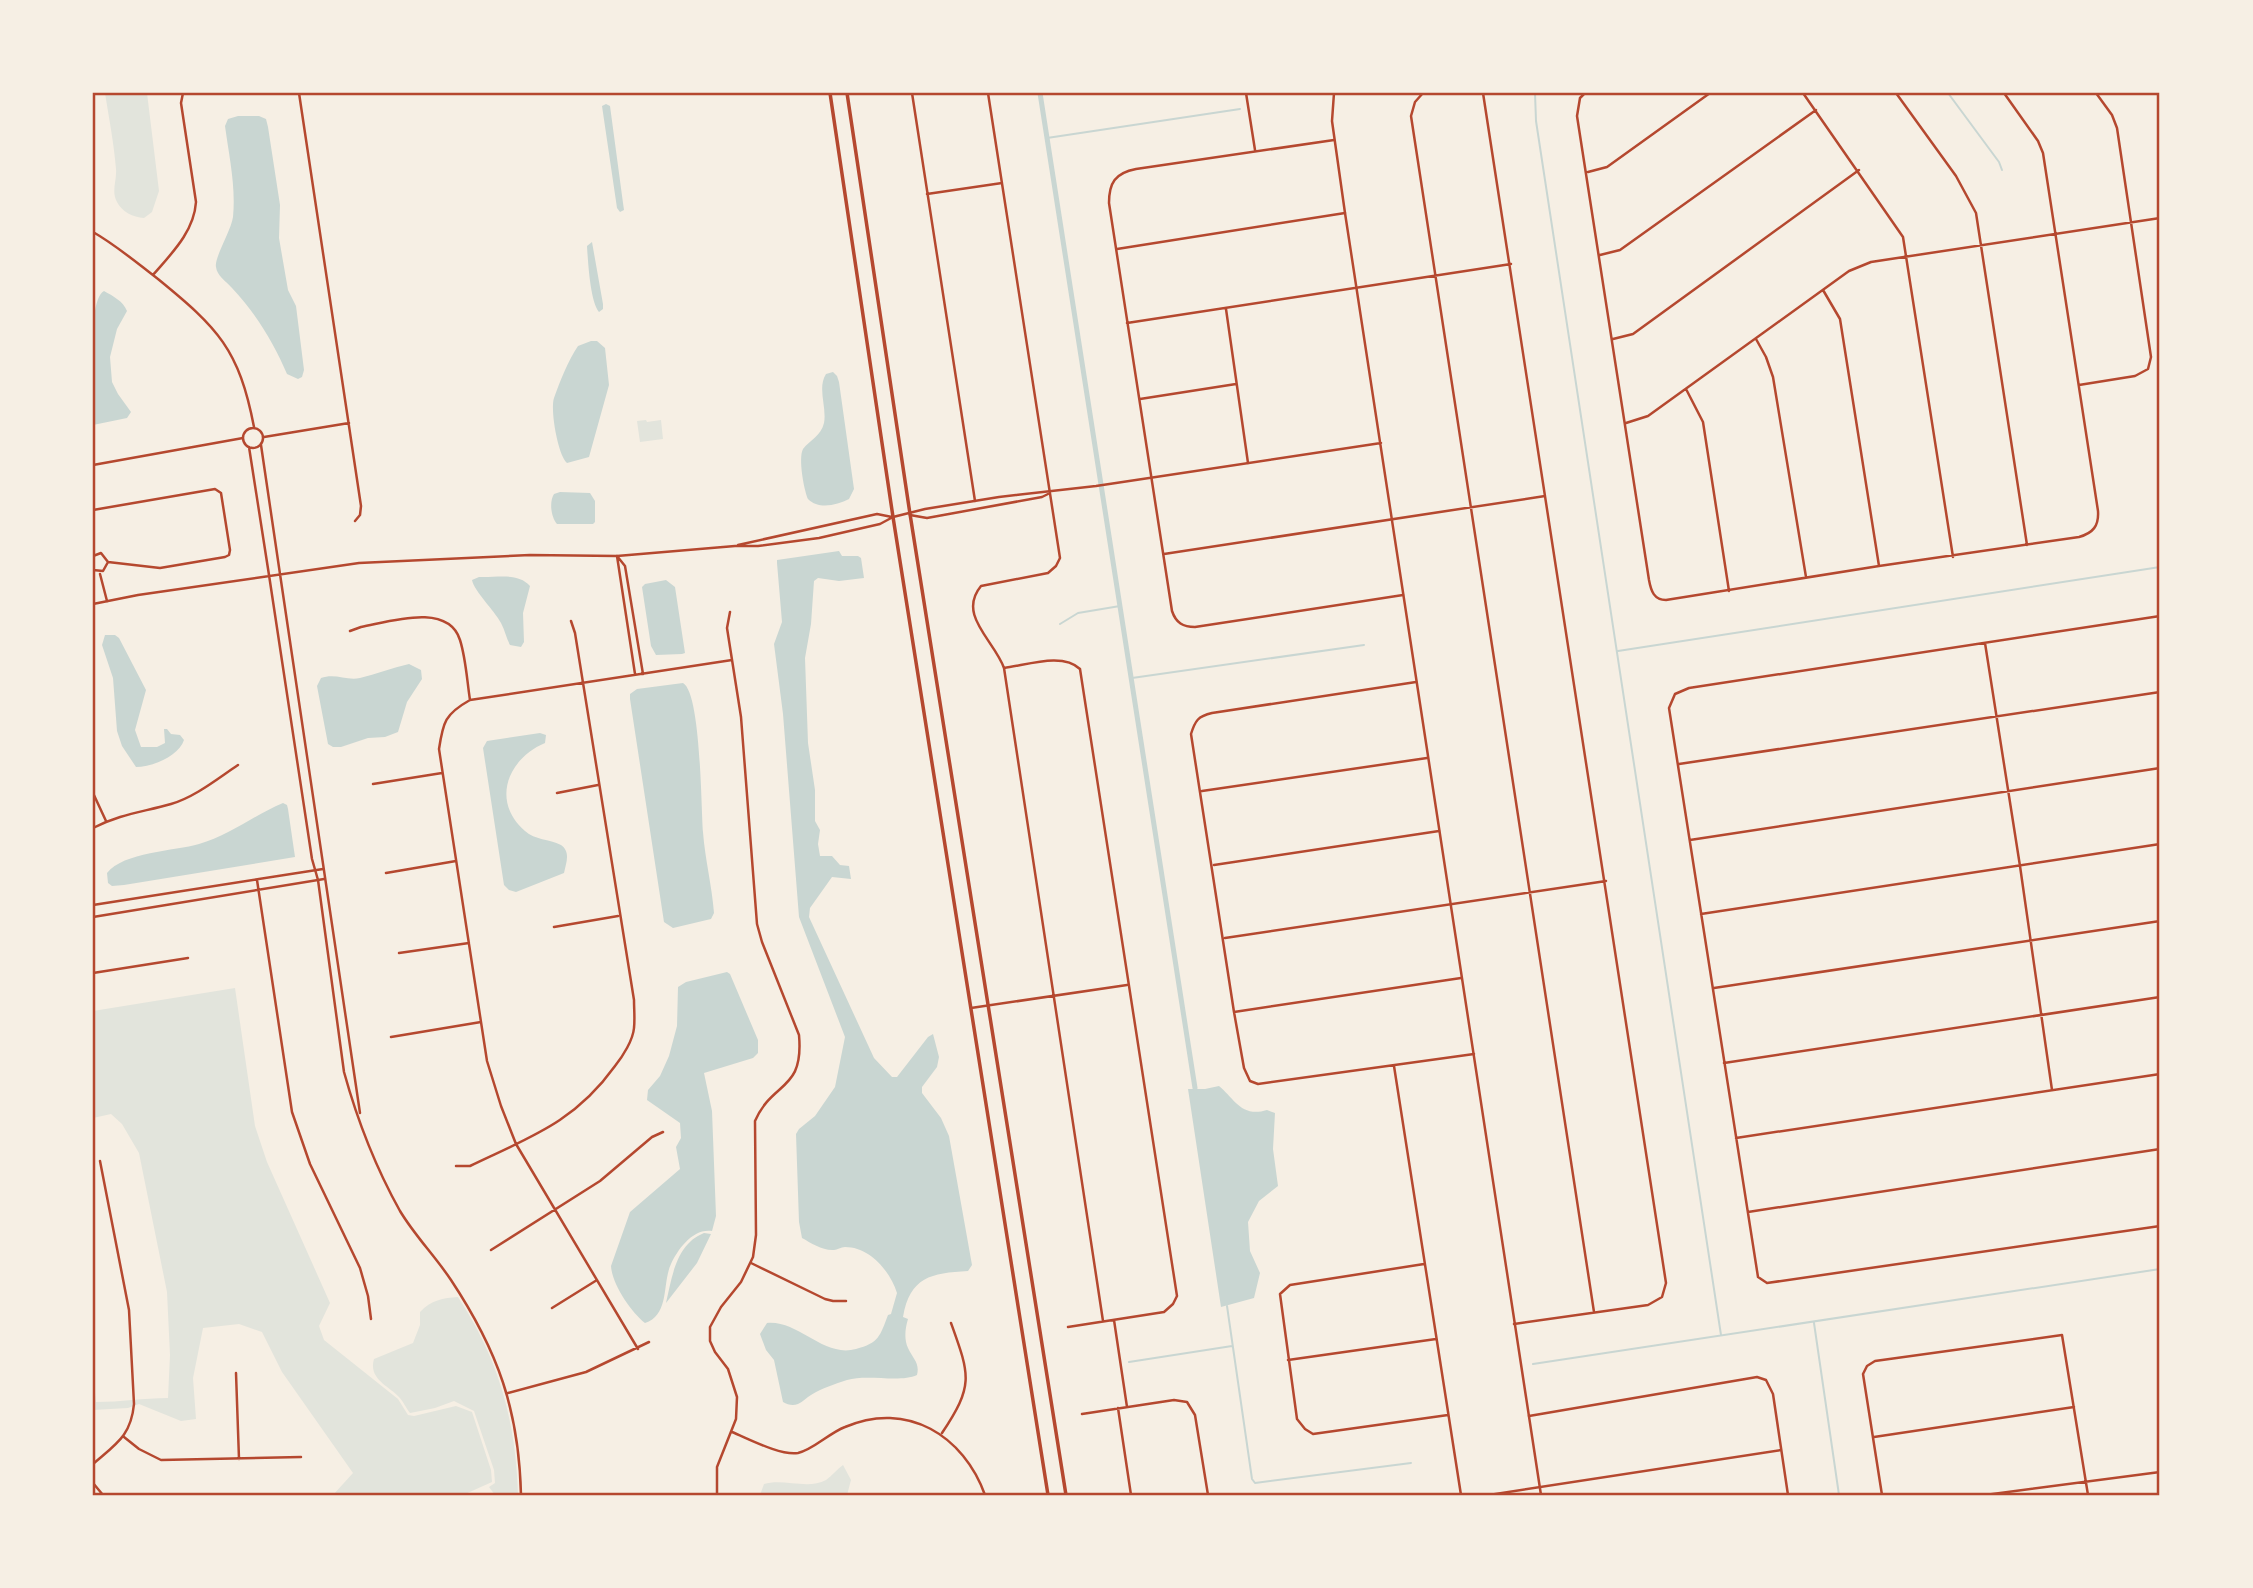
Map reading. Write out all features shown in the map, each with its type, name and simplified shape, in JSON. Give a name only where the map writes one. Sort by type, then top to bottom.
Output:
[{"type":"main road","points":[[830,93],[893,517],[1048,1495]]},
{"type":"main road","points":[[847,93],[909,514],[1066,1495]]},
{"type":"street","points":[[153,275],[176,248],[195,215],[196,202],[181,103],[183,93]]},
{"type":"street","points":[[299,93],[362,506],[355,521]]},
{"type":"street","points":[[912,93],[975,501]]},
{"type":"street","points":[[988,93],[1060,558],[1048,573],[981,586],[974,594],[971,606],[975,618],[1004,668],[1103,1321]]},
{"type":"street","points":[[1245,93],[1255,150]]},
{"type":"street","points":[[1334,93],[1334,140],[1541,1495]]},
{"type":"street","points":[[1423,93],[1413,106],[1413,124],[1594,1312]]},
{"type":"street","points":[[1483,93],[1666,1283],[1662,1297],[1648,1305],[1514,1324]]},
{"type":"street","points":[[1585,93],[1580,98],[1577,116],[1588,172],[1651,588],[1656,598],[1667,600],[2088,535],[2097,525],[2098,511],[2043,153],[2038,141],[2004,93]]},
{"type":"street","points":[[1588,172],[1607,167],[1710,93]]},
{"type":"street","points":[[1803,93],[1902,233],[1953,557]]},
{"type":"street","points":[[1896,93],[1966,191],[1976,212],[2027,545]]},
{"type":"street","points":[[2079,385],[2143,373],[2151,357],[2117,128],[2112,115],[2096,93]]},
{"type":"street","points":[[1600,255],[1620,250],[1816,110]]},
{"type":"street","points":[[1334,140],[1128,170],[1112,181],[1109,190],[1110,204],[1163,554],[1172,611],[1181,625],[1195,627],[1403,595]]},
{"type":"street","points":[[1613,339],[1633,334],[1859,170]]},
{"type":"street","points":[[927,194],[1002,183]]},
{"type":"street","points":[[1117,249],[1345,213]]},
{"type":"street","points":[[1626,423],[1642,419],[1849,271],[1871,262],[2160,218]]},
{"type":"street","points":[[93,232],[153,275],[208,321],[240,373],[254,428]]},
{"type":"street","points":[[1128,323],[1511,264]]},
{"type":"street","points":[[1823,290],[1840,320],[1879,566]]},
{"type":"street","points":[[1226,309],[1248,463]]},
{"type":"street","points":[[1756,340],[1773,377],[1806,577]]},
{"type":"street","points":[[1140,399],[1236,384]]},
{"type":"street","points":[[1686,389],[1703,422],[1729,591]]},
{"type":"street","points":[[264,437],[349,424]]},
{"type":"street","points":[[243,438],[245,432],[254,428],[259,429],[264,437]]},
{"type":"street","points":[[264,437],[261,445],[267,495],[361,1120]]},
{"type":"street","points":[[243,438],[249,447],[258,498],[312,859],[318,880],[344,1072],[380,1169],[400,1210],[468,1306],[486,1338],[508,1393],[516,1428],[521,1495]]},
{"type":"street","points":[[93,465],[243,438]]},
{"type":"street","points":[[93,604],[359,563],[530,555],[617,556],[758,546],[819,538],[880,524],[893,517],[925,509],[1381,443]]},
{"type":"street","points":[[249,447],[256,448],[261,445]]},
{"type":"street","points":[[93,510],[218,490],[221,493],[229,555],[160,568],[108,562],[101,553],[93,555]]},
{"type":"street","points":[[909,514],[927,518],[1042,497],[1051,492]]},
{"type":"street","points":[[258,498],[267,495]]},
{"type":"street","points":[[1163,554],[1545,496]]},
{"type":"street","points":[[735,546],[877,514],[893,517]]},
{"type":"street","points":[[617,556],[625,566],[643,674]]},
{"type":"street","points":[[617,556],[635,675]]},
{"type":"street","points":[[93,570],[100,572],[106,569],[108,562]]},
{"type":"street","points":[[100,572],[107,601]]},
{"type":"street","points":[[717,1495],[717,1467],[736,1419],[737,1397],[728,1369],[715,1353],[710,1341],[710,1327],[751,1263],[756,1235],[755,1121],[761,1107],[788,1084],[799,1066],[801,1051],[799,1035],[757,924],[741,717],[727,628],[730,612]]},
{"type":"street","points":[[350,631],[361,626],[428,616],[442,621],[453,628],[459,639],[470,700]]},
{"type":"street","points":[[2160,616],[1689,688],[1675,694],[1669,708],[1758,1277],[1767,1283],[2160,1226]]},
{"type":"street","points":[[456,1166],[470,1166],[556,1124],[580,1107],[621,1059],[634,1029],[634,1000],[571,621]]},
{"type":"street","points":[[1985,643],[2052,1090]]},
{"type":"street","points":[[638,1349],[516,1144],[500,1106],[487,1061],[439,749],[443,724],[454,709],[470,700],[732,660]]},
{"type":"street","points":[[1004,668],[1062,660],[1073,662],[1080,669],[1177,1296],[1164,1312],[1068,1327]]},
{"type":"street","points":[[1416,681],[1201,715],[1195,722],[1191,734],[1234,1012],[1244,1068],[1250,1081],[1258,1084],[1475,1054]]},
{"type":"street","points":[[1678,764],[2160,692]]},
{"type":"street","points":[[1201,792],[1427,758]]},
{"type":"street","points":[[93,828],[133,812],[173,804],[193,795],[238,765]]},
{"type":"street","points":[[1690,840],[2160,768]]},
{"type":"street","points":[[373,784],[442,773]]},
{"type":"street","points":[[556,793],[598,785]]},
{"type":"street","points":[[93,793],[106,821]]},
{"type":"street","points":[[1212,866],[1439,831]]},
{"type":"street","points":[[1701,914],[2160,844]]},
{"type":"street","points":[[386,873],[456,861]]},
{"type":"street","points":[[93,905],[323,869]]},
{"type":"street","points":[[93,917],[325,879]]},
{"type":"street","points":[[257,880],[292,1112],[310,1164],[360,1268],[371,1319]]},
{"type":"street","points":[[1224,939],[1606,881]]},
{"type":"street","points":[[554,927],[618,916]]},
{"type":"street","points":[[1712,988],[2160,921]]},
{"type":"street","points":[[399,953],[469,943]]},
{"type":"street","points":[[93,973],[188,958]]},
{"type":"street","points":[[1234,1012],[1461,978]]},
{"type":"street","points":[[971,1008],[1127,985]]},
{"type":"street","points":[[1724,1063],[2160,997]]},
{"type":"street","points":[[391,1037],[481,1022]]},
{"type":"street","points":[[1394,1066],[1461,1495]]},
{"type":"street","points":[[1736,1138],[2160,1074]]},
{"type":"street","points":[[491,1250],[600,1181],[652,1137],[663,1132]]},
{"type":"street","points":[[1747,1212],[2160,1149]]},
{"type":"street","points":[[93,1464],[124,1437],[134,1404],[129,1310],[100,1161]]},
{"type":"street","points":[[751,1263],[825,1299],[846,1301]]},
{"type":"street","points":[[1424,1264],[1290,1285],[1280,1294],[1297,1419],[1313,1434],[1448,1415]]},
{"type":"street","points":[[552,1308],[597,1280]]},
{"type":"street","points":[[1114,1320],[1127,1407]]},
{"type":"street","points":[[941,1434],[958,1409],[966,1387],[965,1365],[951,1323]]},
{"type":"street","points":[[1882,1495],[1863,1374],[1867,1366],[1875,1361],[2062,1335],[2088,1495]]},
{"type":"street","points":[[1288,1360],[1436,1339]]},
{"type":"street","points":[[508,1393],[586,1372],[649,1342]]},
{"type":"street","points":[[236,1373],[239,1459]]},
{"type":"street","points":[[1529,1416],[1757,1377],[1766,1380],[1773,1394],[1788,1495]]},
{"type":"street","points":[[1082,1415],[1174,1400],[1186,1402],[1195,1415],[1208,1495]]},
{"type":"street","points":[[1873,1437],[2074,1407]]},
{"type":"street","points":[[1118,1408],[1131,1495]]},
{"type":"street","points":[[732,1432],[784,1452],[798,1453],[861,1421],[898,1419],[921,1424],[941,1434],[967,1458],[985,1495]]},
{"type":"street","points":[[124,1437],[139,1449],[161,1460],[301,1457]]},
{"type":"street","points":[[1489,1495],[1781,1450]]},
{"type":"street","points":[[1985,1495],[2160,1472]]},
{"type":"street","points":[[93,1483],[103,1495]]},
{"type":"shaded area","points":[[105,93],[147,93],[159,191],[152,212],[144,218],[125,211],[115,198],[115,160]]},
{"type":"shaded area","points":[[602,106],[610,106],[624,210],[620,212],[617,208]]},
{"type":"shaded area","points":[[259,116],[266,119],[268,127],[280,205],[279,238],[288,290],[296,306],[304,370],[302,377],[298,379],[287,374],[256,318],[217,270],[216,263],[232,223],[234,205],[225,126],[228,119]]},
{"type":"shaded area","points":[[592,242],[603,304],[603,309],[599,312],[593,299],[589,271],[587,246]]},
{"type":"shaded area","points":[[104,291],[120,302],[127,311],[117,329],[110,357],[112,382],[131,412],[127,418],[93,425],[93,331],[98,298]]},
{"type":"shaded area","points":[[597,341],[605,348],[609,385],[589,457],[567,463],[556,432],[554,398],[564,371],[578,346]]},
{"type":"shaded area","points":[[833,372],[839,382],[854,489],[849,499],[834,505],[823,505],[808,499],[801,459],[803,449],[823,427],[823,379],[826,374]]},
{"type":"shaded area","points":[[661,420],[663,439],[640,442],[637,421]]},
{"type":"shaded area","points":[[590,493],[595,501],[595,522],[557,524],[551,505],[554,494]]},
{"type":"shaded area","points":[[839,551],[842,556],[861,558],[864,578],[839,581],[818,578],[814,581],[805,658],[808,743],[815,790],[815,821],[820,830],[820,856],[832,856],[840,865],[849,866],[851,879],[832,877],[810,908],[809,917],[874,1058],[892,1077],[897,1077],[933,1034],[939,1057],[937,1067],[922,1087],[922,1093],[941,1118],[949,1136],[972,1265],[968,1271],[943,1273],[924,1280],[911,1293],[903,1317],[908,1319],[906,1341],[917,1364],[917,1375],[902,1378],[855,1378],[820,1390],[792,1405],[783,1402],[774,1360],[766,1350],[760,1334],[767,1323],[790,1327],[833,1348],[856,1349],[878,1338],[888,1315],[891,1314],[897,1293],[884,1269],[871,1256],[854,1248],[830,1250],[817,1246],[802,1238],[799,1222],[796,1134],[815,1116],[835,1087],[845,1037],[799,917],[783,714],[774,644],[782,622],[777,560]]},
{"type":"shaded area","points":[[479,577],[513,577],[530,586],[523,613],[524,642],[521,647],[510,645],[501,623],[476,590],[472,580]]},
{"type":"shaded area","points":[[666,580],[675,587],[685,653],[682,654],[656,655],[651,646],[642,587]]},
{"type":"shaded area","points":[[105,635],[119,638],[146,690],[135,730],[141,747],[157,747],[165,743],[164,729],[171,734],[180,735],[184,740],[177,751],[164,760],[136,767],[122,746],[117,731],[113,678],[102,645]]},
{"type":"shaded area","points":[[409,664],[421,670],[422,679],[407,702],[398,732],[341,747],[328,744],[317,686],[321,678],[360,678]]},
{"type":"shaded area","points":[[683,683],[689,691],[697,728],[703,832],[714,913],[711,919],[673,928],[664,922],[630,694],[637,689]]},
{"type":"shaded area","points":[[540,733],[546,735],[545,743],[521,759],[513,770],[506,795],[508,807],[515,820],[529,834],[561,845],[567,854],[567,862],[564,873],[516,892],[504,885],[483,748],[487,741]]},
{"type":"shaded area","points":[[283,803],[288,809],[295,857],[124,885],[112,886],[108,883],[107,873],[125,861],[210,840]]},
{"type":"shaded area","points":[[727,972],[758,1040],[758,1053],[753,1058],[704,1073],[712,1111],[716,1216],[712,1231],[693,1236],[678,1252],[668,1272],[662,1306],[653,1319],[645,1323],[623,1297],[611,1266],[630,1212],[680,1169],[676,1147],[681,1138],[680,1123],[647,1100],[648,1090],[660,1076],[669,1056],[677,1026],[678,987],[686,982]]},
{"type":"shaded area","points":[[235,988],[255,1126],[267,1162],[330,1303],[319,1326],[324,1340],[398,1399],[408,1415],[456,1406],[472,1412],[491,1470],[492,1482],[463,1495],[333,1495],[353,1473],[282,1372],[262,1332],[239,1324],[203,1328],[193,1378],[196,1419],[181,1421],[139,1404],[128,1408],[93,1410],[93,1374],[96,1402],[168,1398],[170,1355],[167,1292],[139,1153],[122,1124],[111,1114],[93,1118],[93,1011]]},
{"type":"shaded area","points":[[1219,1086],[1244,1109],[1275,1113],[1273,1149],[1278,1186],[1259,1201],[1248,1222],[1250,1251],[1260,1273],[1254,1298],[1221,1307],[1188,1089]]},
{"type":"shaded area","points":[[704,1233],[711,1234],[697,1263],[666,1303],[673,1272],[681,1253],[695,1238]]},
{"type":"shaded area","points":[[458,1297],[484,1344],[503,1392],[514,1442],[518,1495],[495,1495],[489,1487],[495,1483],[494,1470],[474,1411],[454,1401],[410,1413],[374,1372],[374,1359],[413,1343],[420,1325],[420,1312],[424,1308],[438,1300]]},
{"type":"shaded area","points":[[843,1465],[851,1480],[847,1495],[760,1495],[764,1484],[819,1483]]},
{"type":"waterway","points":[[1040,93],[1195,1088]]},
{"type":"waterway","points":[[1535,93],[1536,121],[1721,1335]]},
{"type":"waterway","points":[[1948,93],[1999,162],[2002,170]]},
{"type":"waterway","points":[[1047,138],[1240,109]]},
{"type":"waterway","points":[[1618,651],[2160,567]]},
{"type":"waterway","points":[[1060,624],[1078,613],[1120,606]]},
{"type":"waterway","points":[[1132,678],[1364,645]]},
{"type":"waterway","points":[[1533,1364],[2160,1269]]},
{"type":"waterway","points":[[1227,1306],[1252,1479],[1255,1483],[1411,1463]]},
{"type":"waterway","points":[[1814,1323],[1839,1495]]},
{"type":"waterway","points":[[1129,1362],[1232,1346]]}]
